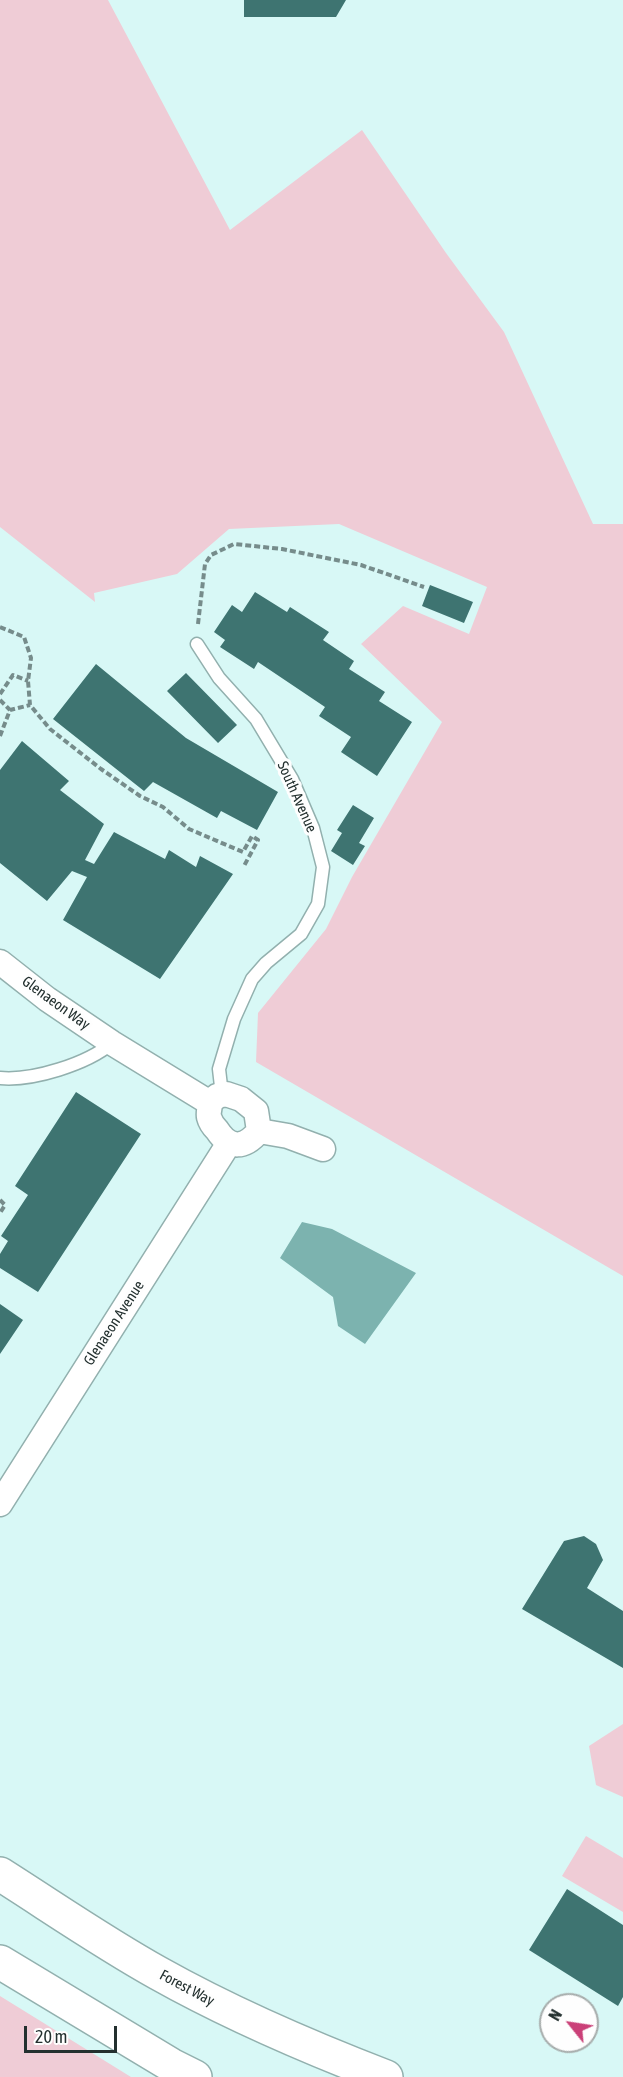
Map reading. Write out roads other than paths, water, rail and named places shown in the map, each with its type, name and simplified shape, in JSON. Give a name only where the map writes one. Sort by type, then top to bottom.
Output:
[{"type":"main road","name":"Forest Way","points":[[0,1874],[157,1973],[195,1993],[293,2040],[386,2077]]},
{"type":"main road","points":[[6,1962],[171,2065],[195,2077]]},
{"type":"street","name":"Glenaeon Way","points":[[0,962],[47,999],[112,1043],[216,1099]]},
{"type":"street","points":[[226,1094],[241,1099],[250,1106],[258,1116],[259,1131],[250,1141],[240,1144],[229,1143],[215,1128],[209,1117],[216,1099],[226,1094]]},
{"type":"street","points":[[259,1131],[288,1136],[323,1149]]},
{"type":"street","name":"Glenaeon Avenue","points":[[0,1504],[229,1143]]},
{"type":"lane","name":"South Avenue","points":[[196,644],[219,678],[256,719],[292,778],[313,828],[323,867],[318,904],[301,934],[266,963],[252,979],[234,1019],[219,1069],[216,1099]]},
{"type":"lane","points":[[0,1078],[13,1079],[57,1070],[103,1050],[112,1043]]},
{"type":"water","points":[[302,1222],[332,1229],[416,1273],[365,1344],[338,1326],[333,1297],[280,1258]]}]
